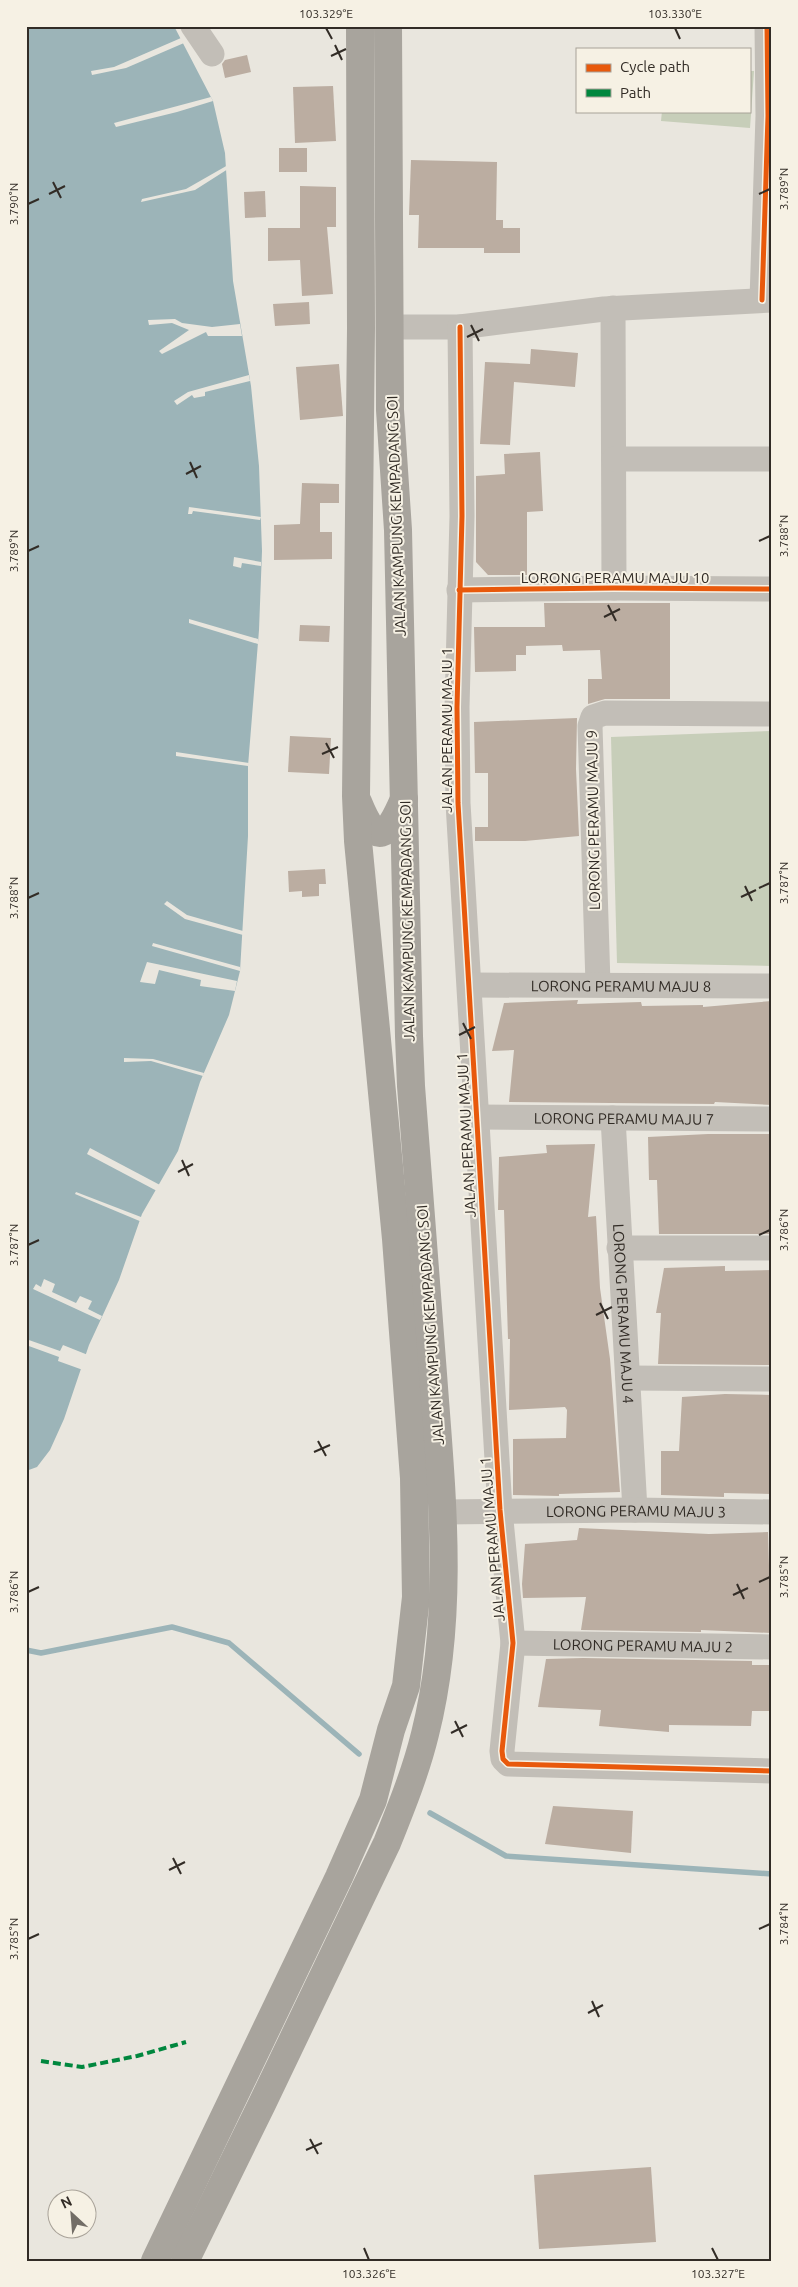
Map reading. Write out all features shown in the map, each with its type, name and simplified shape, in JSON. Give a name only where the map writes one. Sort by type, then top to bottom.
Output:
[{"type":"highway","name":"JALAN KAMPUNG KEMPADANG SOI","points":[[155,2261],[339,1877],[373,1800],[391,1730],[406,1686],[412,1642],[416,1597],[416,1513],[396,1239],[358,841],[356,796],[361,328],[360,26]]},
{"type":"highway","name":"JALAN KAMPUNG KEMPADANG SOI","points":[[185,2261],[266,2096],[401,1808],[425,1734],[441,1644],[444,1598],[444,1512],[411,1086],[398,530],[390,410],[388,26]]},
{"type":"highway","points":[[356,796],[369,826],[374,831],[382,833],[389,830],[393,824],[404,798]]},
{"type":"street","points":[[193,26],[212,54]]},
{"type":"street","points":[[391,327],[460,328],[613,308],[767,300],[767,26]]},
{"type":"street","points":[[613,308],[614,588]]},
{"type":"street","name":"JALAN PERAMU MAJU 1","points":[[460,328],[462,516],[459,590],[458,803],[471,985],[476,1117],[500,1510],[513,1643],[502,1751],[503,1759],[508,1764],[772,1772]]},
{"type":"street","points":[[614,458],[772,459]]},
{"type":"street","name":"LORONG PERAMU MAJU 10","points":[[459,590],[614,588],[772,590]]},
{"type":"street","name":"LORONG PERAMU MAJU 9","points":[[598,984],[590,726],[593,716],[605,713],[772,714]]},
{"type":"street","name":"LORONG PERAMU MAJU 8","points":[[471,985],[772,986]]},
{"type":"street","name":"LORONG PERAMU MAJU 7","points":[[476,1117],[772,1119]]},
{"type":"street","name":"LORONG PERAMU MAJU 4","points":[[612,1118],[635,1510]]},
{"type":"street","points":[[619,1248],[772,1248]]},
{"type":"street","points":[[628,1378],[772,1379]]},
{"type":"street","name":"LORONG PERAMU MAJU 3","points":[[444,1512],[500,1510],[772,1512]]},
{"type":"street","name":"LORONG PERAMU MAJU 2","points":[[513,1643],[772,1646]]},
{"type":"green space","points":[[750,71],[754,71],[750,128],[661,121],[662,112],[750,112]]},
{"type":"green space","points":[[772,731],[772,966],[617,963],[611,737]]},
{"type":"water","points":[[26,26],[174,26],[213,101],[225,153],[233,281],[251,386],[259,466],[262,551],[259,630],[248,766],[248,836],[240,971],[229,1015],[200,1082],[178,1151],[142,1214],[119,1280],[89,1345],[64,1419],[50,1450],[37,1467],[26,1471]]},
{"type":"pier","points":[[181,38],[184,43],[126,68],[92,75],[91,71],[114,67]]},
{"type":"pier","points":[[211,97],[213,101],[177,112],[116,127],[114,123]]},
{"type":"pier","points":[[228,165],[228,169],[195,190],[141,202],[142,199],[186,189]]},
{"type":"pier","points":[[175,319],[182,323],[212,327],[240,324],[242,336],[208,336],[206,332],[162,354],[159,351],[189,330],[172,323],[149,325],[148,320]]},
{"type":"pier","points":[[249,375],[250,381],[205,392],[205,396],[194,398],[192,395],[177,405],[174,401],[188,392]]},
{"type":"pier","points":[[189,507],[261,517],[260,520],[193,511],[192,514],[188,514]]},
{"type":"pier","points":[[234,557],[261,562],[261,566],[242,563],[241,568],[233,566]]},
{"type":"pier","points":[[189,619],[258,639],[258,644],[189,623]]},
{"type":"pier","points":[[176,752],[249,763],[248,766],[176,756]]},
{"type":"pier","points":[[167,901],[187,915],[243,931],[243,935],[185,919],[164,904]]},
{"type":"pier","points":[[153,943],[240,967],[240,971],[152,946]]},
{"type":"pier","points":[[147,962],[237,981],[235,991],[200,986],[201,980],[159,970],[155,984],[140,982]]},
{"type":"pier","points":[[124,1058],[153,1059],[204,1073],[203,1076],[151,1061],[124,1062]]},
{"type":"pier","points":[[90,1148],[160,1185],[157,1191],[87,1154]]},
{"type":"pier","points":[[76,1192],[141,1217],[143,1218],[142,1222],[75,1194]]},
{"type":"pier","points":[[44,1279],[55,1284],[52,1292],[76,1303],[80,1296],[92,1301],[88,1309],[102,1316],[100,1320],[33,1289],[36,1284],[41,1287]]},
{"type":"pier","points":[[26,1339],[60,1351],[63,1345],[88,1355],[83,1370],[58,1361],[59,1357],[26,1345]]},
{"type":"building","points":[[247,55],[251,72],[225,78],[222,64],[225,60]]},
{"type":"building","points":[[333,86],[336,141],[295,143],[293,87]]},
{"type":"building","points":[[279,148],[307,148],[307,172],[279,172]]},
{"type":"building","points":[[411,160],[497,162],[496,220],[503,220],[503,228],[520,228],[520,253],[484,253],[484,248],[418,248],[419,215],[409,215]]},
{"type":"building","points":[[300,186],[336,187],[336,227],[327,227],[333,294],[302,296],[300,260],[268,261],[268,228],[300,228]]},
{"type":"building","points":[[265,191],[266,217],[245,218],[244,192]]},
{"type":"building","points":[[309,302],[310,324],[275,326],[273,304]]},
{"type":"building","points":[[531,349],[578,353],[575,387],[514,382],[510,445],[480,444],[485,362],[530,364]]},
{"type":"building","points":[[339,364],[343,416],[300,420],[296,367]]},
{"type":"building","points":[[540,452],[543,511],[527,512],[527,575],[488,575],[476,562],[476,476],[505,474],[504,454]]},
{"type":"building","points":[[302,483],[339,484],[339,503],[320,503],[320,532],[332,532],[332,559],[274,560],[274,525],[300,524]]},
{"type":"building","points":[[544,603],[670,603],[670,699],[605,699],[588,704],[588,679],[602,679],[600,650],[563,651],[562,645],[526,646],[526,655],[516,655],[516,671],[475,672],[474,627],[545,627]]},
{"type":"building","points":[[300,625],[330,626],[329,642],[299,641]]},
{"type":"building","points":[[577,718],[576,769],[579,836],[525,841],[475,841],[475,827],[488,827],[488,773],[475,773],[474,722]]},
{"type":"building","points":[[290,736],[331,738],[329,774],[288,772]]},
{"type":"building","points":[[325,869],[326,884],[319,884],[319,896],[302,897],[302,891],[289,892],[288,871]]},
{"type":"building","points":[[578,1000],[577,1004],[641,1002],[642,1006],[703,1005],[703,1007],[772,1001],[772,1105],[715,1102],[714,1104],[509,1102],[514,1050],[492,1051],[504,1003]]},
{"type":"building","points":[[708,1134],[772,1134],[772,1234],[659,1234],[657,1180],[649,1180],[648,1137]]},
{"type":"building","points":[[595,1144],[588,1217],[596,1216],[600,1288],[610,1359],[620,1492],[559,1494],[559,1496],[513,1495],[513,1439],[566,1438],[567,1410],[565,1407],[509,1410],[510,1339],[508,1339],[504,1210],[498,1210],[499,1157],[547,1153],[546,1145]]},
{"type":"building","points":[[725,1266],[725,1271],[772,1270],[772,1365],[658,1364],[661,1313],[656,1313],[664,1268]]},
{"type":"building","points":[[725,1394],[772,1395],[772,1494],[724,1493],[724,1497],[661,1495],[661,1451],[679,1451],[682,1397]]},
{"type":"building","points":[[579,1528],[709,1534],[768,1532],[771,1633],[701,1630],[701,1632],[581,1630],[586,1597],[523,1598],[522,1584],[525,1544],[577,1540]]},
{"type":"building","points":[[546,1659],[752,1661],[752,1665],[772,1665],[772,1711],[752,1711],[751,1726],[669,1725],[669,1732],[599,1726],[601,1710],[538,1707]]},
{"type":"building","points":[[553,1806],[633,1811],[631,1853],[545,1844]]},
{"type":"building","points":[[651,2167],[656,2242],[539,2249],[534,2175]]},
{"type":"waterway","points":[[26,1650],[41,1653],[172,1627],[229,1643],[359,1754]]},
{"type":"waterway","points":[[430,1813],[506,1856],[772,1874]]},
{"type":"marked path","points":[[41,2061],[82,2067],[137,2056],[186,2042]]},
{"type":"cycle path","points":[[762,300],[768,116],[767,26]]},
{"type":"cycle path","points":[[460,327],[462,516],[457,707],[458,803],[500,1510],[513,1643],[502,1751],[503,1759],[508,1764],[772,1771]]},
{"type":"cycle path","points":[[459,590],[614,588],[772,589]]}]
